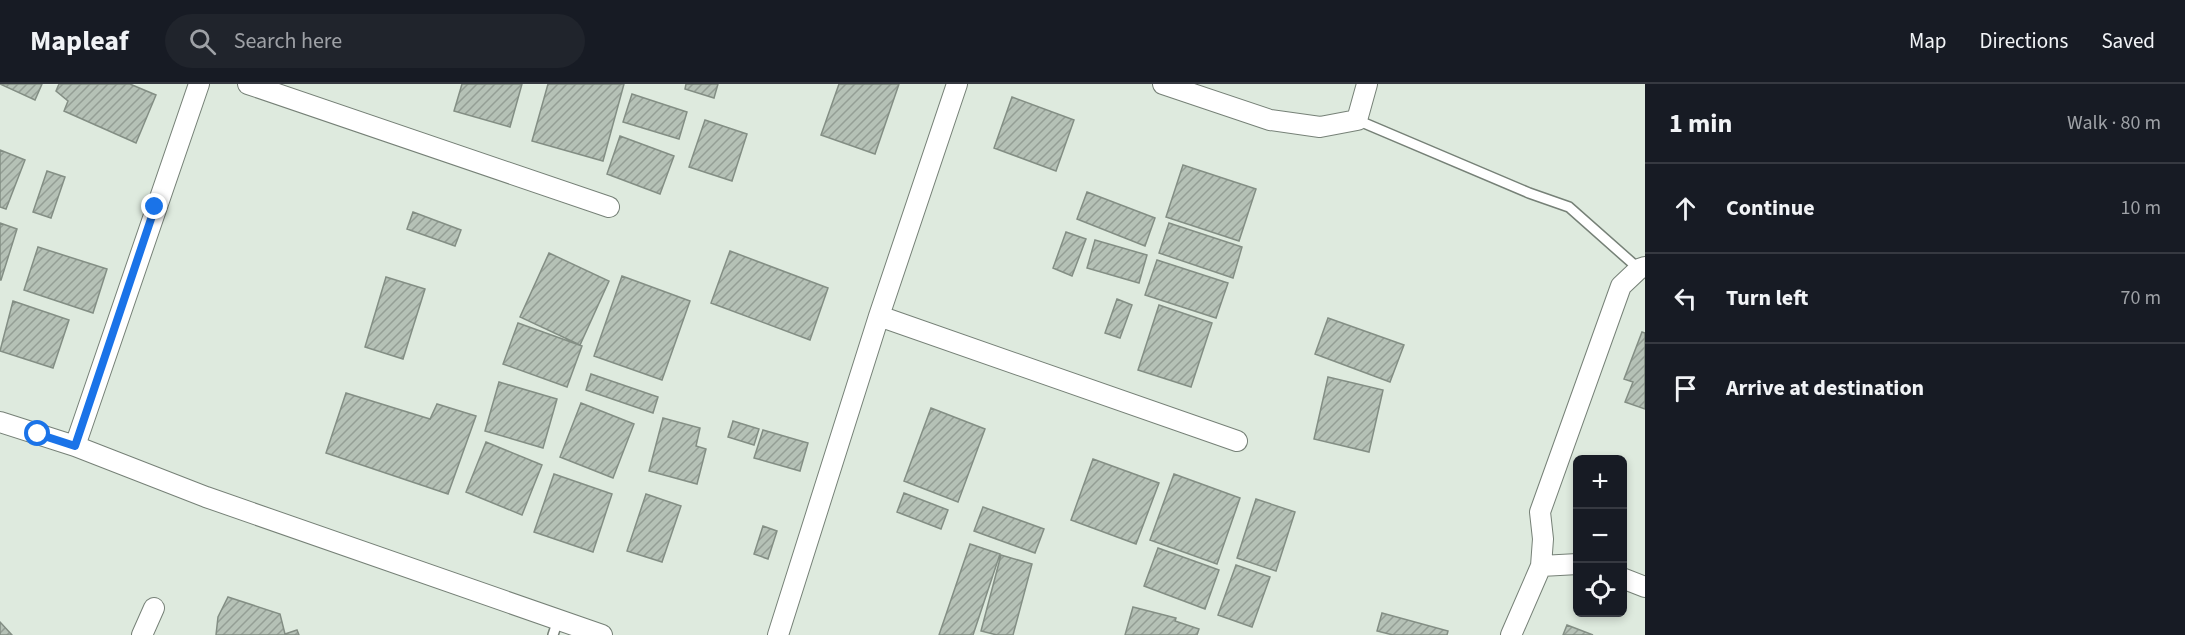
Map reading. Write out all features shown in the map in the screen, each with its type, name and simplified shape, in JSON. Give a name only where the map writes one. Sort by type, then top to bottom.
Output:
[{"type":"street","points":[[75,446],[199,84]]},
{"type":"street","points":[[248,84],[609,207]]},
{"type":"street","points":[[778,635],[879,316],[957,84]]},
{"type":"street","points":[[1162,84],[1270,120],[1320,127],[1357,120],[1367,84]]},
{"type":"street","points":[[1511,635],[1541,566],[1543,539],[1540,512],[1621,286],[1642,268]]},
{"type":"street","points":[[879,316],[1237,441]]},
{"type":"street","points":[[0,422],[75,446],[555,628],[602,635]]},
{"type":"street","points":[[1541,566],[1573,564]]},
{"type":"street","points":[[1627,580],[1645,587]]},
{"type":"street","points":[[142,635],[153,608]]},
{"type":"lane","points":[[1357,120],[1529,194],[1569,207],[1642,268]]},
{"type":"building","points":[[0,84],[42,84],[35,100]]},
{"type":"building","points":[[59,84],[130,84],[156,95],[136,143],[64,111],[68,101],[56,91]]},
{"type":"building","points":[[462,84],[522,84],[510,127],[454,111]]},
{"type":"building","points":[[548,84],[624,84],[603,161],[532,141]]},
{"type":"building","points":[[686,84],[718,84],[714,98],[685,89]]},
{"type":"building","points":[[839,84],[899,84],[875,154],[821,135]]},
{"type":"building","points":[[632,94],[687,112],[679,139],[623,122]]},
{"type":"building","points":[[1012,97],[1074,120],[1056,171],[994,148]]},
{"type":"building","points":[[705,120],[747,134],[732,181],[689,167]]},
{"type":"building","points":[[620,136],[674,156],[660,194],[607,174]]},
{"type":"building","points":[[0,150],[25,160],[6,209],[0,207]]},
{"type":"building","points":[[1183,165],[1256,189],[1239,241],[1166,217]]},
{"type":"building","points":[[47,171],[65,177],[51,218],[33,212]]},
{"type":"building","points":[[1087,192],[1155,218],[1145,246],[1077,219]]},
{"type":"building","points":[[413,212],[461,230],[455,246],[407,229]]},
{"type":"building","points":[[0,223],[17,229],[1,280],[0,280]]},
{"type":"building","points":[[1169,223],[1242,247],[1233,278],[1159,253]]},
{"type":"building","points":[[1066,232],[1086,239],[1072,276],[1053,268]]},
{"type":"building","points":[[1095,240],[1147,255],[1139,283],[1087,268]]},
{"type":"building","points":[[38,247],[107,269],[93,313],[24,290]]},
{"type":"building","points":[[730,251],[828,288],[810,340],[711,303]]},
{"type":"building","points":[[549,253],[609,281],[580,345],[520,317]]},
{"type":"building","points":[[1157,260],[1228,283],[1216,318],[1145,295]]},
{"type":"building","points":[[622,276],[690,301],[662,380],[594,356]]},
{"type":"building","points":[[386,277],[425,289],[403,359],[365,347]]},
{"type":"building","points":[[1117,299],[1132,305],[1120,338],[1105,333]]},
{"type":"building","points":[[13,301],[69,320],[53,368],[0,351]]},
{"type":"building","points":[[1159,305],[1212,323],[1191,387],[1138,370]]},
{"type":"building","points":[[1328,318],[1404,345],[1390,382],[1315,354]]},
{"type":"building","points":[[518,323],[582,346],[567,387],[503,364]]},
{"type":"building","points":[[1642,332],[1645,333],[1645,409],[1625,402],[1633,382],[1624,379]]},
{"type":"building","points":[[591,374],[658,397],[653,413],[586,390]]},
{"type":"building","points":[[1328,377],[1383,390],[1369,452],[1314,439]]},
{"type":"building","points":[[499,382],[557,399],[543,448],[485,431]]},
{"type":"building","points":[[346,393],[430,419],[437,404],[476,416],[448,494],[326,453]]},
{"type":"building","points":[[581,403],[634,424],[613,478],[560,457]]},
{"type":"building","points":[[931,408],[985,429],[958,502],[904,481]]},
{"type":"building","points":[[663,418],[700,428],[696,446],[706,449],[697,484],[649,471]]},
{"type":"building","points":[[733,421],[759,429],[754,445],[728,437]]},
{"type":"building","points":[[763,430],[808,443],[800,471],[754,458]]},
{"type":"building","points":[[486,442],[542,465],[522,515],[466,492]]},
{"type":"building","points":[[1093,459],[1159,483],[1136,544],[1071,520]]},
{"type":"building","points":[[554,474],[612,494],[593,552],[534,532]]},
{"type":"building","points":[[1174,474],[1240,498],[1217,564],[1150,540]]},
{"type":"building","points":[[904,493],[948,510],[941,529],[897,512]]},
{"type":"building","points":[[646,494],[681,506],[662,562],[627,551]]},
{"type":"building","points":[[1256,499],[1295,512],[1276,571],[1237,558]]},
{"type":"building","points":[[983,507],[1044,529],[1035,553],[974,531]]},
{"type":"building","points":[[763,526],[777,531],[768,559],[754,554]]},
{"type":"building","points":[[970,544],[1000,554],[973,635],[939,635]]},
{"type":"building","points":[[1158,548],[1219,570],[1205,609],[1144,586]]},
{"type":"building","points":[[1001,555],[1032,564],[1013,635],[997,635],[981,631]]},
{"type":"building","points":[[1236,565],[1270,577],[1252,627],[1218,615]]},
{"type":"building","points":[[228,597],[280,614],[285,634],[297,630],[299,635],[216,635],[218,617]]},
{"type":"building","points":[[1133,607],[1176,618],[1175,621],[1199,629],[1197,635],[1125,635]]},
{"type":"building","points":[[1382,613],[1448,631],[1447,635],[1393,635],[1377,631]]},
{"type":"building","points":[[0,622],[12,635],[0,635]]},
{"type":"building","points":[[1567,625],[1593,635],[1563,635]]},
{"type":"route","points":[[38,434],[75,446],[155,207]]}]
